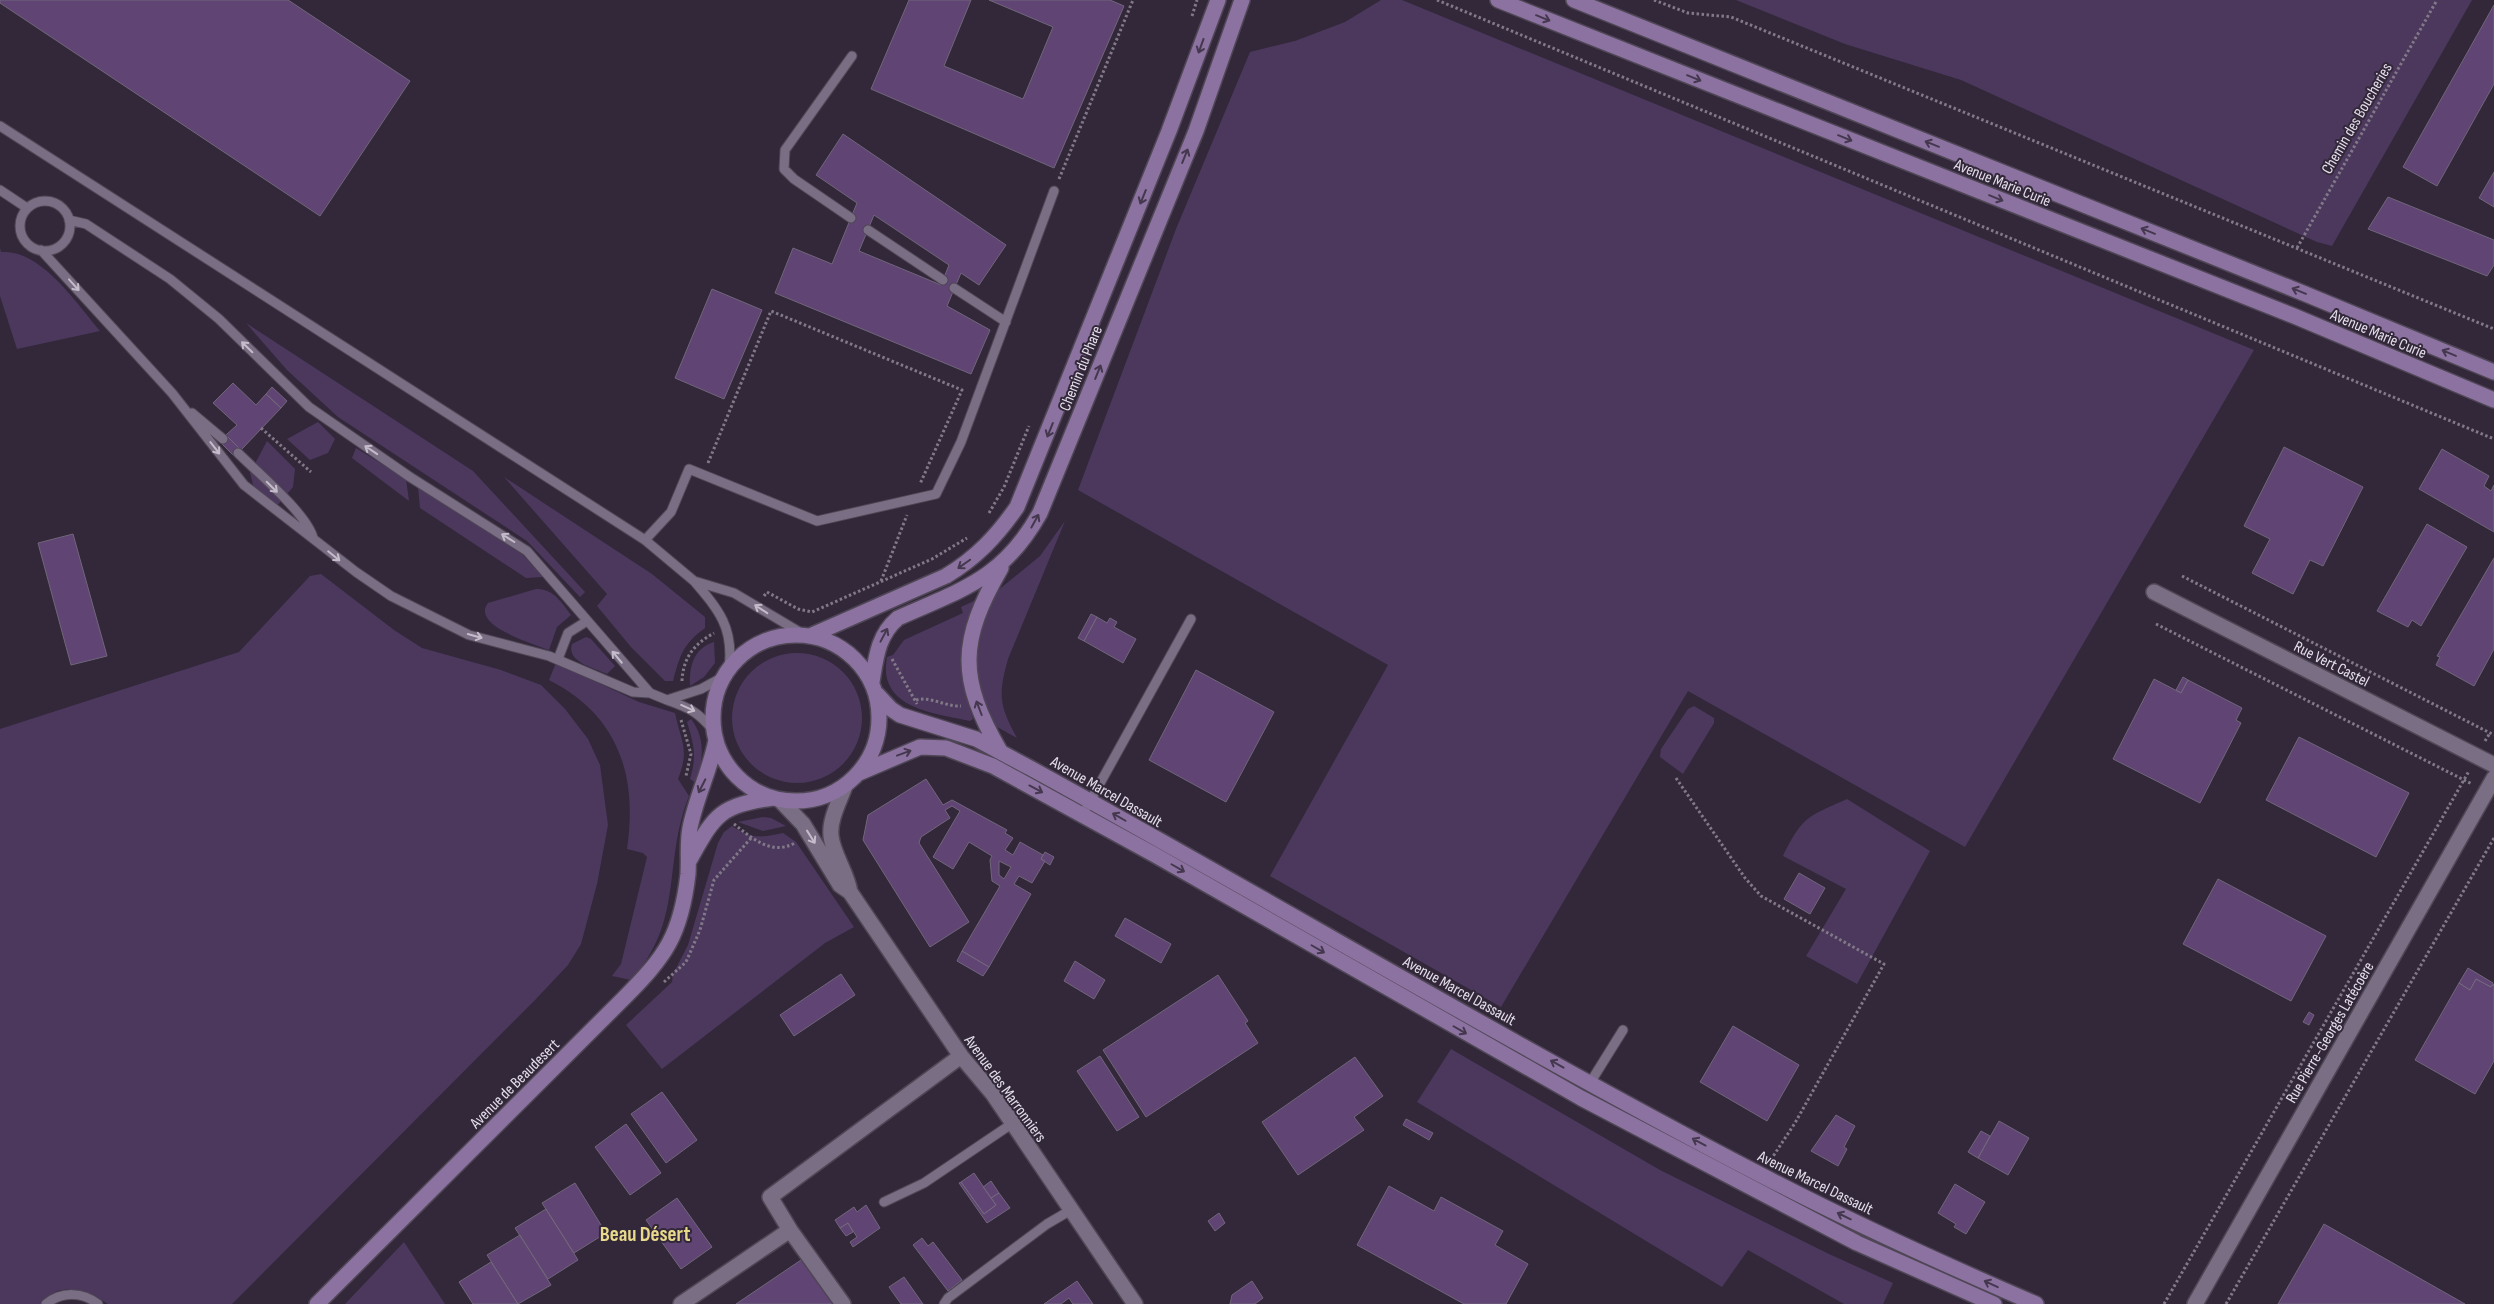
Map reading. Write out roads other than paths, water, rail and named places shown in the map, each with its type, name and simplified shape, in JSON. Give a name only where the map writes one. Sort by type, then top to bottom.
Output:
[{"type":"main road","name":"Chemin du Phare","points":[[808,635],[959,568],[987,546],[1017,507],[1169,131],[1218,0]]},
{"type":"main road","name":"Chemin du Phare","points":[[874,688],[878,647],[888,626],[898,618],[980,580],[1006,560],[1025,539],[1051,487],[1196,131],[1242,0]]},
{"type":"main road","name":"Avenue Marie Curie","points":[[1498,0],[2294,316],[2494,400]]},
{"type":"main road","name":"Avenue Marie Curie","points":[[1574,0],[2303,293],[2494,372]]},
{"type":"main road","points":[[1000,751],[978,706],[970,682],[968,667],[972,632],[979,609],[1006,560]]},
{"type":"main road","points":[[689,861],[714,819],[736,804],[776,799],[814,800],[845,786],[859,773],[874,749],[880,722],[874,688],[862,665],[848,651],[831,641],[808,635],[786,634],[754,645],[726,673],[716,694],[713,712],[715,735],[724,760],[737,776],[754,790],[776,799]]},
{"type":"main road","name":"Avenue Marcel Dassault","points":[[874,688],[900,715],[924,724],[952,730],[1000,751],[1590,1083],[1762,1176],[1865,1226],[2036,1304]]},
{"type":"main road","points":[[689,861],[688,842],[692,817],[698,794],[707,776],[715,735]]},
{"type":"main road","name":"Avenue Marcel Dassault","points":[[859,773],[920,747],[946,748],[993,766],[1083,814],[1581,1098],[1857,1243],[1994,1304]]},
{"type":"main road","name":"Avenue de Beaudesert","points":[[317,1304],[647,976],[664,955],[672,940],[678,923],[689,861]]},
{"type":"street","name":"Rue Vert Castel","points":[[2154,592],[2494,765]]},
{"type":"street","name":"Rue Pierre-Georges Latécoère","points":[[2195,1304],[2494,778]]},
{"type":"street","name":"Avenue des Marronniers","points":[[845,786],[833,819],[831,836],[848,880],[850,892],[961,1056],[993,1094],[1135,1304]]},
{"type":"street","name":"Avenue des Marronniers","points":[[776,799],[803,824],[840,886],[850,892]]},
{"type":"street","points":[[843,1304],[790,1230],[770,1197],[961,1056]]},
{"type":"street","points":[[1581,1098],[1590,1083]]},
{"type":"street","points":[[681,1304],[790,1230]]},
{"type":"lane","points":[[851,218],[794,179],[784,169],[784,159],[785,150],[852,56]]},
{"type":"lane","points":[[0,126],[645,540],[694,581],[719,610],[727,626],[731,653],[726,673],[701,689],[667,700]]},
{"type":"lane","points":[[0,190],[27,208]]},
{"type":"lane","points":[[645,540],[671,512],[689,469],[817,521],[936,494],[961,442],[1054,191]]},
{"type":"lane","points":[[41,250],[56,248],[63,243],[70,228],[69,220],[62,207],[48,201],[33,204],[27,208],[21,219],[21,231],[28,244],[41,250],[184,406],[244,484],[356,572],[391,596],[469,635],[558,659],[633,692],[650,693],[688,706],[699,714],[715,735]]},
{"type":"lane","points":[[69,220],[86,224],[170,279],[219,319],[309,407],[410,476],[527,551],[650,693]]},
{"type":"lane","points":[[868,230],[943,280]]},
{"type":"lane","points":[[954,288],[1006,322]]},
{"type":"lane","points":[[184,406],[223,439]]},
{"type":"lane","points":[[238,453],[290,505],[312,531],[313,539]]},
{"type":"lane","points":[[694,581],[734,593],[808,635]]},
{"type":"lane","points":[[1083,814],[1191,619]]},
{"type":"lane","points":[[558,659],[568,633],[587,621]]},
{"type":"lane","points":[[1590,1083],[1623,1030]]},
{"type":"lane","points":[[884,1202],[924,1184],[1013,1123]]},
{"type":"lane","points":[[944,1304],[948,1298],[1047,1224],[1071,1210]]},
{"type":"lane","points":[[46,1304],[68,1294],[83,1296],[98,1304]]},
{"type":"district","name":"Beau Désert","points":[[645,1234]]}]
